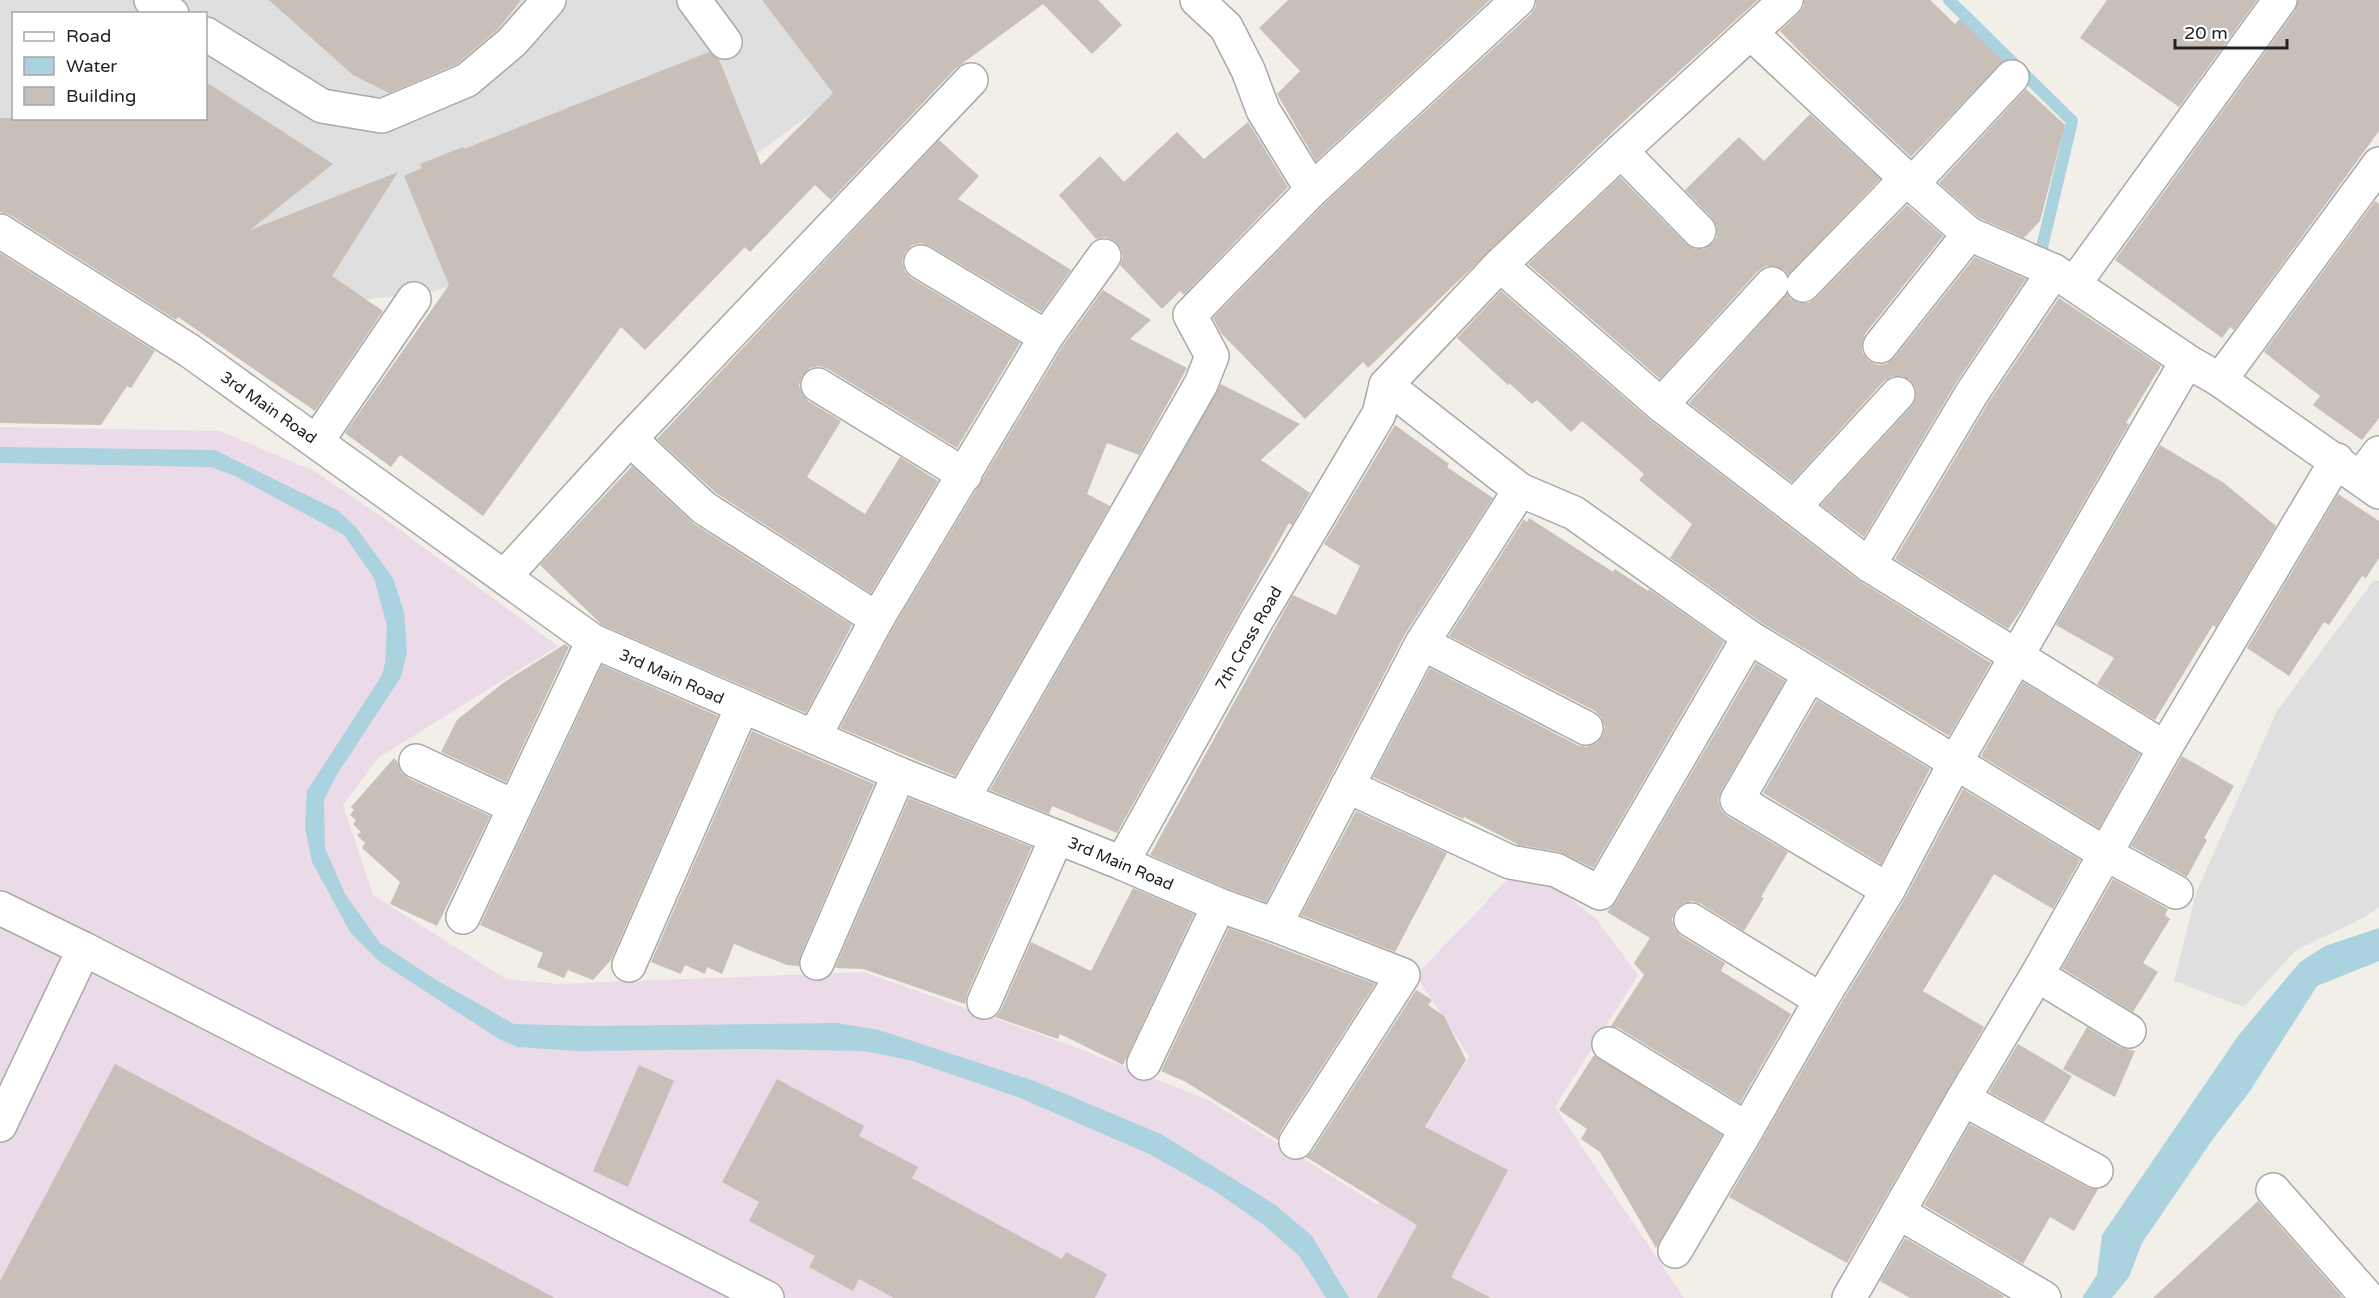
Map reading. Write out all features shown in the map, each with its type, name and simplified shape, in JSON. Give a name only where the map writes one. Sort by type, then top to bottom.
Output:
[{"type":"street","points":[[151,0],[169,12]]},
{"type":"street","points":[[207,35],[322,106],[382,116],[467,80],[512,42],[549,0]]},
{"type":"street","points":[[694,0],[726,42]]},
{"type":"street","points":[[1197,0],[1227,27],[1248,70],[1263,110],[1312,190]]},
{"type":"street","points":[[963,799],[1201,384],[1212,356],[1190,315],[1312,190],[1518,0]]},
{"type":"street","name":"7th Cross Road","points":[[1122,863],[1382,400],[1500,265],[1786,0]]},
{"type":"street","points":[[1869,565],[1972,393],[2280,0]]},
{"type":"street","points":[[1751,33],[1969,234],[2064,278],[2187,361],[2364,470],[2165,748],[1850,1298]]},
{"type":"street","points":[[1661,405],[1787,284],[1909,181],[2013,76]]},
{"type":"street","points":[[505,576],[630,439],[971,80]]},
{"type":"street","points":[[1621,151],[1699,231]]},
{"type":"street","points":[[2220,380],[2379,164]]},
{"type":"street","name":"3rd Main Road","points":[[0,231],[190,351],[593,641],[899,774],[1122,863],[1220,905],[1403,975],[1296,1142]]},
{"type":"street","points":[[1880,346],[1969,234]]},
{"type":"street","points":[[814,737],[877,620],[1046,338],[1104,256]]},
{"type":"street","points":[[921,262],[1046,338]]},
{"type":"street","points":[[1500,265],[1661,405],[1869,565],[2165,748]]},
{"type":"street","points":[[316,441],[414,299]]},
{"type":"street","points":[[1675,1251],[1821,1000],[1888,890],[1956,761],[2187,361]]},
{"type":"street","points":[[818,385],[965,475]]},
{"type":"street","points":[[1794,507],[1898,394]]},
{"type":"street","points":[[1382,400],[1520,490],[1574,513],[1749,638],[1956,761],[2106,854],[2176,892]]},
{"type":"street","points":[[630,439],[704,508],[877,620]]},
{"type":"street","points":[[1275,925],[1422,643],[1520,490]]},
{"type":"street","points":[[1347,786],[1510,862],[1556,870],[1600,892],[1749,638]]},
{"type":"street","points":[[463,916],[593,641]]},
{"type":"street","points":[[1422,643],[1586,728]]},
{"type":"street","points":[[1810,674],[1737,800],[1888,890]]},
{"type":"street","points":[[629,965],[742,707]]},
{"type":"street","points":[[416,761],[514,807]]},
{"type":"street","points":[[817,963],[899,774]]},
{"type":"street","points":[[984,1002],[1057,837]]},
{"type":"street","points":[[1144,1063],[1220,905]]},
{"type":"street","points":[[0,908],[767,1298]]},
{"type":"street","points":[[1691,920],[1821,1000]]},
{"type":"street","points":[[0,1125],[84,949]]},
{"type":"street","points":[[2037,975],[2129,1031]]},
{"type":"street","points":[[1609,1044],[1746,1129]]},
{"type":"street","points":[[1963,1099],[2096,1171]]},
{"type":"street","points":[[2273,1190],[2368,1298]]},
{"type":"street","points":[[1898,1212],[2044,1298]]},
{"type":"shaded area","points":[[0,0],[944,0],[952,11],[702,194],[433,292],[297,307],[0,117]]},
{"type":"shaded area","points":[[0,427],[220,431],[314,471],[385,519],[558,646],[378,758],[343,805],[373,895],[506,979],[559,984],[864,972],[1075,1047],[1208,1100],[1378,1205],[1469,1057],[1416,975],[1508,879],[1554,885],[1596,919],[1638,975],[1555,1107],[1684,1298],[0,1298]]},
{"type":"shaded area","points":[[2374,580],[2379,581],[2379,907],[2365,917],[2296,950],[2244,1007],[2174,981],[2196,893],[2277,711]]},
{"type":"water","points":[[0,447],[215,450],[337,510],[355,526],[393,578],[404,612],[407,652],[401,677],[336,776],[324,800],[325,848],[345,894],[380,943],[433,978],[514,1024],[589,1026],[837,1023],[879,1030],[1037,1082],[1161,1134],[1274,1204],[1312,1236],[1349,1298],[1326,1298],[1300,1257],[1264,1225],[1213,1190],[1149,1154],[1020,1098],[913,1061],[864,1051],[752,1049],[577,1051],[517,1047],[499,1039],[380,962],[350,932],[312,862],[305,828],[307,791],[382,675],[385,663],[387,626],[374,578],[344,535],[235,476],[211,467],[0,463]]},
{"type":"water","points":[[2379,928],[2379,961],[2317,986],[2250,1091],[2213,1139],[2142,1243],[2129,1277],[2112,1298],[2094,1298],[2102,1235],[2238,1036],[2300,962],[2325,946]]},
{"type":"building","points":[[269,0],[521,0],[498,29],[457,64],[389,93],[353,75]]},
{"type":"building","points":[[762,0],[1098,0],[1122,25],[1092,54],[1043,4],[955,69],[831,200],[815,185],[750,252],[745,247],[645,350],[621,327],[483,516],[400,455],[391,467],[345,433],[449,285],[404,176],[422,168],[420,164],[463,147],[464,149],[709,52],[719,59],[761,165],[833,93]]},
{"type":"building","points":[[1288,0],[1490,0],[1316,161],[1277,94],[1300,71],[1259,28]]},
{"type":"building","points":[[1536,0],[1758,0],[1624,121],[1368,368],[1363,362],[1305,419],[1221,333],[1213,318],[1325,203],[1531,14],[1536,6]]},
{"type":"building","points":[[1804,0],[1930,0],[1955,24],[1960,19],[2003,61],[1911,157],[1780,31],[1799,13],[1804,6]]},
{"type":"building","points":[[2107,0],[2257,0],[2179,107],[2080,38]]},
{"type":"building","points":[[2298,0],[2379,0],[2379,131],[2234,330],[2230,327],[2222,338],[2115,260],[2295,11]]},
{"type":"building","points":[[207,83],[333,164],[250,230],[398,172],[332,276],[383,311],[315,411],[178,317],[176,320],[10,215],[0,212],[0,118],[12,118],[12,120],[207,120]]},
{"type":"building","points":[[2026,89],[2065,125],[2040,221],[2024,238],[1979,218],[1939,183]]},
{"type":"building","points":[[1810,114],[1880,179],[1788,275],[1784,270],[1775,266],[1766,266],[1758,271],[1660,379],[1528,264],[1620,177],[1686,244],[1695,249],[1704,249],[1717,237],[1717,226],[1685,190],[1739,137],[1764,161]]},
{"type":"building","points":[[1248,122],[1288,187],[1184,295],[1180,291],[1162,309],[1120,265],[1123,257],[1115,241],[1105,237],[1096,239],[1059,195],[1100,156],[1124,182],[1177,132],[1204,159]]},
{"type":"building","points":[[939,140],[979,176],[958,199],[1071,270],[1041,312],[930,246],[921,243],[912,245],[905,252],[902,262],[905,272],[911,278],[1020,343],[957,448],[828,369],[819,366],[810,368],[802,376],[799,385],[808,401],[841,421],[807,477],[865,514],[900,457],[938,481],[871,593],[716,493],[657,439]]},
{"type":"building","points":[[2375,201],[2379,204],[2379,418],[2362,440],[2313,405],[2320,396],[2264,352]]},
{"type":"building","points":[[1907,205],[1943,236],[1865,334],[1862,352],[1869,361],[1878,365],[1886,364],[1894,358],[1975,257],[2026,279],[1956,383],[1864,537],[1821,505],[1912,406],[1916,398],[1916,389],[1910,380],[1902,376],[1893,376],[1884,381],[1792,482],[1689,403],[1787,294],[1790,299],[1799,303],[1809,303],[1816,298]]},
{"type":"building","points":[[0,253],[155,351],[131,388],[127,386],[101,425],[0,423]]},
{"type":"building","points":[[1103,290],[1151,320],[1130,339],[1187,368],[1139,455],[1107,443],[1087,494],[1110,506],[955,776],[840,728],[893,628],[1062,347]]},
{"type":"building","points":[[1501,291],[1650,420],[1858,580],[1991,663],[1949,736],[1759,621],[1670,558],[1692,524],[1639,480],[1644,474],[1582,421],[1571,432],[1537,400],[1532,404],[1457,338]]},
{"type":"building","points":[[2059,298],[2161,366],[2126,423],[2129,424],[2024,606],[2008,629],[1895,559],[1988,403]]},
{"type":"building","points":[[1221,384],[1300,424],[1261,460],[1310,493],[1292,525],[1289,523],[1117,833],[1052,806],[1049,814],[990,790]]},
{"type":"building","points":[[1395,425],[1449,464],[1447,467],[1493,498],[1405,634],[1266,902],[1226,888],[1150,855],[1293,595],[1336,615],[1360,566],[1324,544]]},
{"type":"building","points":[[2160,445],[2224,483],[2276,526],[2216,627],[2213,625],[2155,720],[2097,684],[2114,658],[2056,625]]},
{"type":"building","points":[[632,466],[694,524],[852,625],[806,713],[602,625],[540,565]]},
{"type":"building","points":[[2338,494],[2379,521],[2379,558],[2366,578],[2362,576],[2329,625],[2324,622],[2289,676],[2247,648]]},
{"type":"building","points":[[1529,518],[1613,572],[1615,569],[1648,591],[1649,589],[1724,642],[1593,868],[1560,852],[1519,845],[1464,817],[1463,819],[1373,777],[1430,668],[1577,745],[1587,747],[1597,743],[1602,737],[1605,727],[1601,717],[1595,711],[1449,636],[1524,519],[1527,522]]},
{"type":"building","points":[[565,644],[569,647],[506,782],[441,752],[457,720],[503,683]]},
{"type":"building","points":[[1756,663],[1785,681],[1721,791],[1718,800],[1721,810],[1727,816],[1788,852],[1744,931],[1701,904],[1692,901],[1682,904],[1675,910],[1672,919],[1674,928],[1681,936],[1725,963],[1721,971],[1791,1014],[1740,1103],[1619,1028],[1611,1026],[1644,975],[1634,963],[1650,938],[1607,912],[1616,902]]},
{"type":"building","points":[[602,665],[718,716],[611,960],[593,980],[568,970],[564,978],[537,967],[543,953],[480,925]]},
{"type":"building","points":[[2023,682],[2140,754],[2099,828],[1981,756]]},
{"type":"building","points":[[1817,700],[1930,769],[1881,864],[1763,793]]},
{"type":"building","points":[[752,731],[874,784],[800,956],[799,966],[787,965],[734,944],[722,974],[707,967],[705,974],[685,965],[681,974],[651,962]]},
{"type":"building","points":[[2182,756],[2234,786],[2204,838],[2207,840],[2187,877],[2131,846]]},
{"type":"building","points":[[394,758],[401,772],[408,778],[490,816],[437,926],[390,904],[400,882],[362,848],[365,843],[357,835],[361,832],[353,824],[356,820],[350,815],[354,810],[351,807]]},
{"type":"building","points":[[1963,789],[2080,860],[2053,909],[1994,874],[1923,991],[1984,1027],[1847,1263],[1729,1197],[1837,1010],[1904,900]]},
{"type":"building","points":[[909,798],[1032,847],[967,994],[965,1004],[863,969],[835,968]]},
{"type":"building","points":[[1356,811],[1447,853],[1395,952],[1301,915]]},
{"type":"building","points":[[2113,879],[2168,909],[2165,915],[2170,919],[2143,963],[2158,972],[2133,1012],[2062,968]]},
{"type":"building","points":[[1133,888],[1194,914],[1123,1065],[1060,1034],[1058,1039],[995,1017],[1001,1010],[1031,942],[1091,971]]},
{"type":"building","points":[[1229,928],[1375,984],[1280,1132],[1278,1140],[1186,1082],[1161,1071]]},
{"type":"building","points":[[1416,990],[1432,1000],[1428,1005],[1444,1016],[1466,1060],[1425,1127],[1508,1170],[1451,1277],[1491,1298],[1377,1298],[1417,1225],[1306,1157],[1312,1152]]},
{"type":"building","points":[[2087,1027],[2119,1047],[2135,1051],[2115,1097],[2063,1069]]},
{"type":"building","points":[[2018,1044],[2072,1076],[2044,1122],[1989,1092]]},
{"type":"building","points":[[1594,1055],[1722,1135],[1656,1248],[1600,1152],[1581,1139],[1587,1129],[1559,1110]]},
{"type":"building","points":[[115,1064],[555,1298],[0,1298],[0,1281]]},
{"type":"building","points":[[639,1065],[674,1081],[628,1187],[593,1171]]},
{"type":"building","points":[[777,1079],[864,1126],[859,1136],[918,1167],[912,1178],[1062,1259],[1066,1252],[1107,1274],[1095,1298],[894,1298],[859,1279],[853,1291],[809,1267],[815,1256],[749,1221],[759,1202],[722,1182]]},
{"type":"building","points":[[1970,1124],[2087,1187],[2098,1189],[2074,1231],[2050,1217],[2023,1264],[1924,1205]]},
{"type":"building","points":[[2258,1201],[2343,1298],[2153,1298]]},
{"type":"building","points":[[1905,1238],[2004,1296],[2003,1298],[1910,1298],[1880,1281]]},
{"type":"waterway","points":[[1949,0],[2072,121],[2042,247]]},
{"type":"waterway","points":[[2089,1298],[2104,1275]]}]
